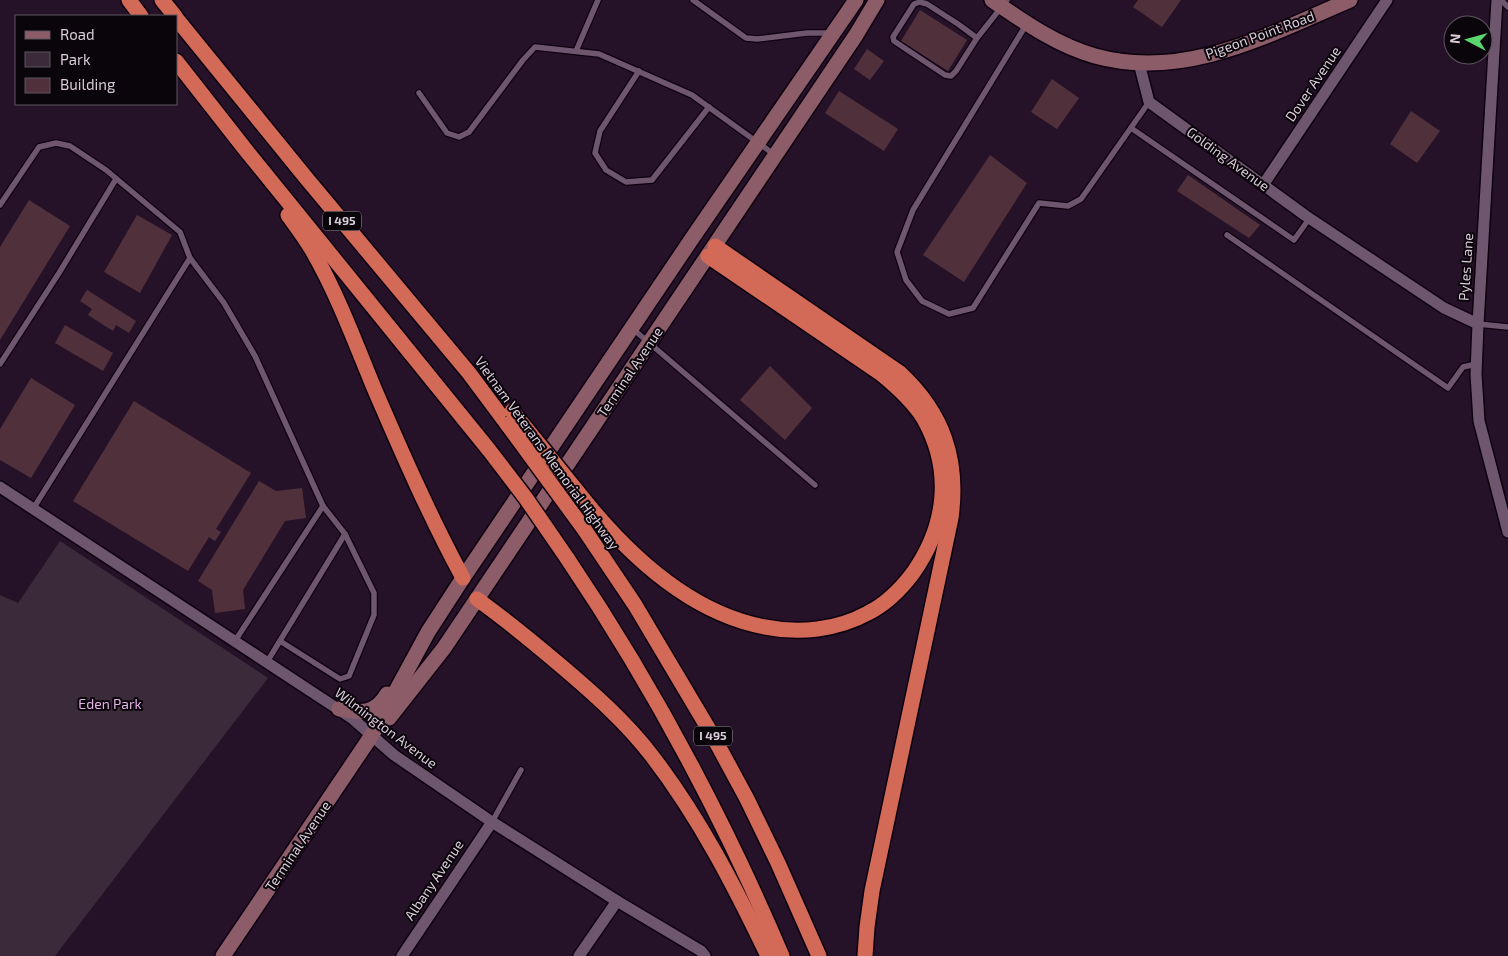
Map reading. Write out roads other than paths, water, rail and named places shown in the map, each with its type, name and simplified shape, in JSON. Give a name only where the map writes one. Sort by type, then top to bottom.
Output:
[{"type":"highway","name":"Vietnam Veterans Memorial Highway","points":[[162,0],[174,15]]},
{"type":"highway","points":[[130,1],[141,15]]},
{"type":"highway","name":"Vietnam Veterans Memorial Highway","points":[[178,19],[307,179],[469,373],[510,417],[635,605],[714,738],[747,799],[778,863],[819,956]]},
{"type":"highway","name":"I 495","points":[[178,64],[245,149],[490,450],[567,558],[624,647],[681,745],[751,884],[782,956]]},
{"type":"highway","points":[[245,149],[312,249],[341,311],[401,451],[463,578]]},
{"type":"highway","points":[[510,417],[636,556],[685,594],[712,609],[738,620],[764,627],[804,630],[844,624],[869,613],[890,598],[914,572],[930,544],[936,531],[941,507],[940,467],[934,442],[924,419],[898,389],[880,373],[711,251]]},
{"type":"highway","points":[[711,251],[882,360],[903,376],[922,396],[934,413],[944,435],[951,459],[954,482],[952,518],[872,891],[865,956]]},
{"type":"highway","points":[[476,599],[507,620],[602,701],[651,755],[689,809],[741,900],[768,956]]},
{"type":"main road","name":"Terminal Avenue","points":[[223,956],[372,736],[428,632],[463,578],[693,236],[856,0]]},
{"type":"main road","name":"Terminal Avenue","points":[[372,736],[392,715],[438,656],[878,0]]},
{"type":"main road","name":"Pigeon Point Road","points":[[1139,63],[1172,62],[1220,52],[1256,40],[1350,0]]},
{"type":"main road","points":[[1000,2],[1027,24],[1064,44],[1095,56],[1139,63]]},
{"type":"main road","points":[[693,236],[711,251]]},
{"type":"main road","points":[[463,578],[476,599]]},
{"type":"main road","points":[[339,710],[360,713],[374,708],[382,702],[413,650],[428,632]]},
{"type":"street","name":"Dover Avenue","points":[[1263,185],[1387,0]]},
{"type":"street","name":"Pyles Lane","points":[[1499,0],[1476,364],[1479,421],[1508,532]]},
{"type":"street","points":[[1139,63],[1149,102]]},
{"type":"street","name":"Golding Avenue","points":[[1149,102],[1309,219],[1444,308],[1478,324]]},
{"type":"street","name":"Wilmington Avenue","points":[[0,487],[353,719],[394,755],[492,822],[701,951],[705,956]]},
{"type":"street","name":"Albany Avenue","points":[[402,956],[492,822]]},
{"type":"street","points":[[579,956],[617,900]]},
{"type":"lane","points":[[576,51],[598,0]]},
{"type":"lane","points":[[693,0],[746,38],[757,39],[807,33],[833,33]]},
{"type":"lane","points":[[1499,0],[1508,7]]},
{"type":"lane","points":[[977,38],[927,4],[920,2],[914,4],[893,37],[894,41],[945,75],[951,76],[956,72],[1000,2]]},
{"type":"lane","points":[[1027,24],[913,210],[898,252],[906,280],[922,302],[949,314],[973,308],[1039,203],[1068,206],[1081,199],[1149,102]]},
{"type":"lane","points":[[419,93],[447,133],[459,137],[469,132],[523,60],[535,47],[599,54],[692,94],[775,155]]},
{"type":"lane","points":[[638,71],[600,131],[595,153],[606,170],[626,182],[652,180],[709,107]]},
{"type":"lane","points":[[1131,128],[1294,240],[1309,219]]},
{"type":"lane","points":[[0,205],[39,147],[56,143],[70,146],[116,179],[180,232],[190,258],[224,303],[255,356],[323,506],[345,534],[374,593],[374,614],[349,676],[340,680],[280,641]]},
{"type":"lane","points":[[0,364],[59,273],[116,179]]},
{"type":"lane","points":[[1226,235],[1448,388],[1463,366],[1476,364]]},
{"type":"lane","points":[[33,509],[190,258]]},
{"type":"lane","points":[[1478,324],[1508,327],[1508,323]]},
{"type":"lane","points":[[631,328],[815,484]]},
{"type":"lane","points":[[235,641],[323,506]]},
{"type":"lane","points":[[267,662],[345,534]]},
{"type":"lane","points":[[492,822],[520,770]]},
{"type":"park label","name":"Eden Park","points":[[110,704]]}]
